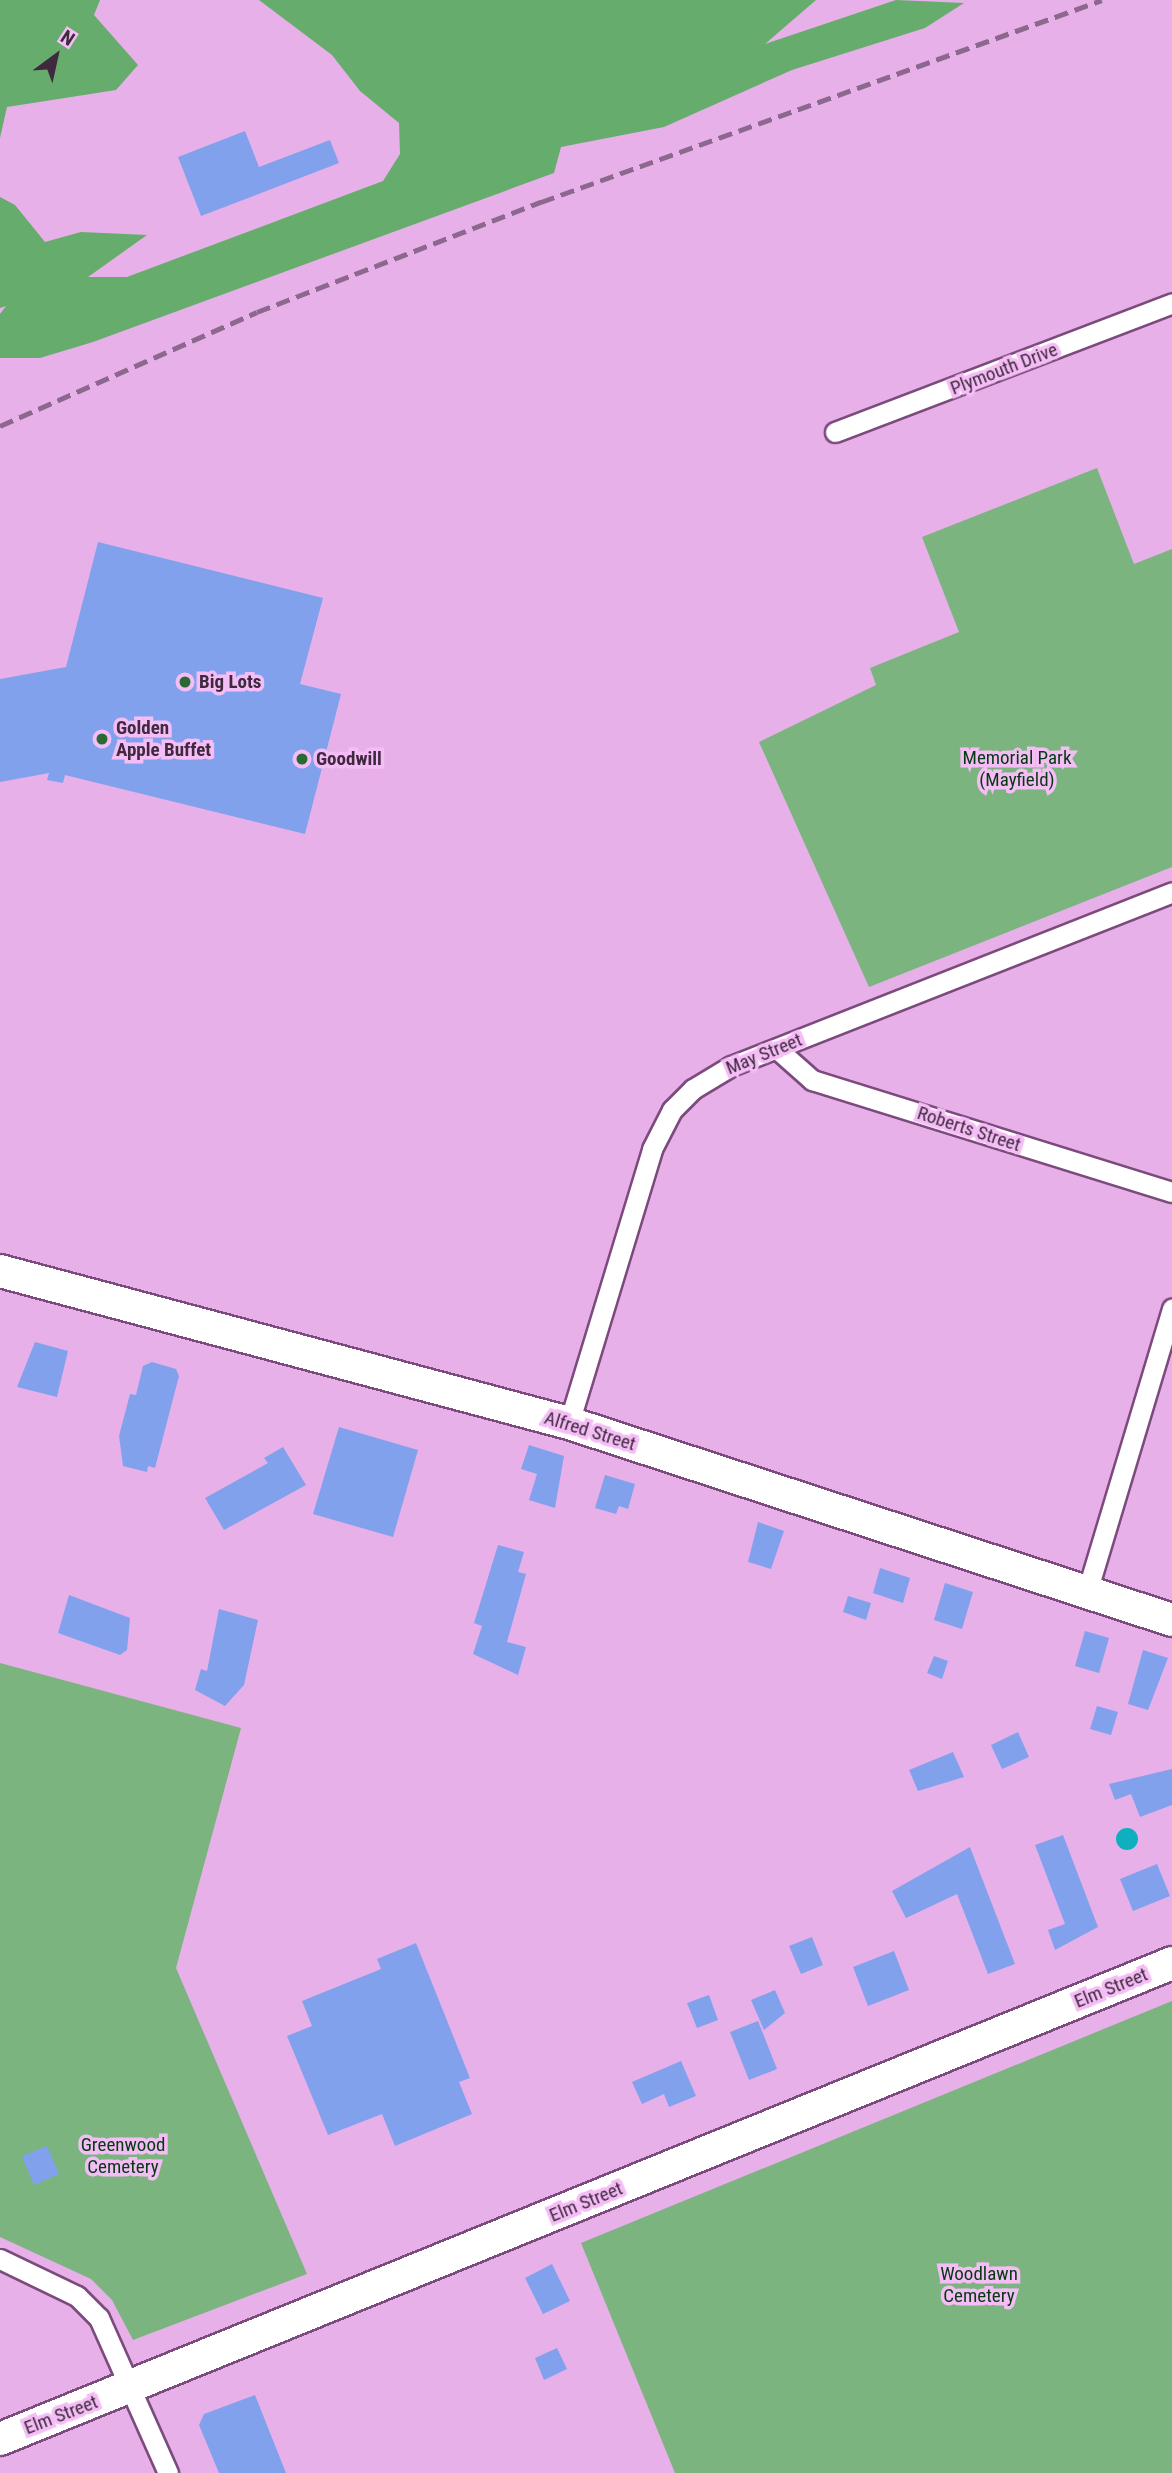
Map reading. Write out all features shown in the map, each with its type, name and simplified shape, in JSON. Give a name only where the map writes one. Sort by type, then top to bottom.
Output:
[{"type":"main road","name":"Alfred Street","points":[[0,1271],[569,1423],[1172,1620]]},
{"type":"main road","name":"Elm Street","points":[[0,2439],[1172,1963]]},
{"type":"street","name":"Plymouth Drive","points":[[835,432],[1172,303]]},
{"type":"street","name":"May Street","points":[[569,1423],[661,1129],[704,1081],[777,1049],[1172,892]]},
{"type":"street","name":"Roberts Street","points":[[777,1049],[812,1080],[1172,1192]]},
{"type":"street","points":[[1087,1592],[1172,1308]]},
{"type":"street","points":[[0,2259],[88,2305],[133,2386],[168,2473]]},
{"type":"green space","name":"Memorial Park (Mayfield)","points":[[1097,468],[1134,564],[1172,549],[1172,867],[869,987],[759,742],[876,685],[870,668],[959,632],[922,537]]},
{"type":"green space","name":"Greenwood Cemetery","points":[[0,1663],[241,1728],[176,1968],[307,2274],[133,2340],[112,2300],[91,2279],[0,2237]]},
{"type":"green space","name":"Woodlawn Cemetery","points":[[1172,2001],[1172,2473],[675,2473],[581,2243]]},
{"type":"shaded area","points":[[0,0],[100,0],[94,15],[138,65],[116,90],[7,107],[0,138]]},
{"type":"shaded area","points":[[259,0],[816,0],[765,44],[896,0],[964,3],[925,28],[792,70],[664,127],[561,147],[554,173],[93,342],[40,358],[0,358],[0,314],[6,306],[0,308],[0,197],[15,205],[45,242],[81,232],[147,235],[88,277],[127,277],[383,181],[400,154],[399,123],[360,91],[332,55]]},
{"type":"shaded area","points":[[1127,1828],[1135,1831],[1138,1839],[1135,1847],[1127,1850],[1119,1847],[1116,1839],[1119,1831]]},
{"type":"building","points":[[245,131],[259,167],[330,140],[339,163],[201,216],[178,157]]},
{"type":"building","name":"Big Lots","points":[[98,542],[323,598],[300,684],[341,694],[305,834],[65,775],[63,783],[47,780],[49,773],[0,782],[0,679],[66,667]]},
{"type":"building","points":[[35,1342],[68,1351],[57,1397],[17,1387]]},
{"type":"building","points":[[152,1362],[176,1369],[179,1376],[155,1468],[148,1466],[147,1472],[123,1466],[119,1436],[130,1394],[136,1395],[143,1366]]},
{"type":"building","points":[[339,1427],[418,1450],[393,1537],[313,1514]]},
{"type":"building","points":[[529,1445],[564,1456],[555,1508],[529,1500],[537,1474],[521,1469]]},
{"type":"building","points":[[283,1447],[306,1485],[224,1530],[205,1498],[268,1463],[264,1458]]},
{"type":"building","points":[[605,1475],[635,1484],[628,1509],[619,1506],[616,1514],[595,1508]]},
{"type":"building","points":[[758,1522],[784,1531],[771,1569],[748,1562]]},
{"type":"building","points":[[498,1545],[524,1552],[518,1572],[526,1574],[507,1642],[526,1647],[518,1675],[473,1654],[482,1626],[474,1623]]},
{"type":"building","points":[[880,1568],[910,1578],[903,1603],[873,1593]]},
{"type":"building","points":[[945,1583],[973,1592],[962,1629],[934,1620]]},
{"type":"building","points":[[69,1595],[130,1618],[127,1650],[120,1655],[58,1633]]},
{"type":"building","points":[[848,1596],[871,1603],[866,1620],[843,1612]]},
{"type":"building","points":[[219,1609],[258,1620],[244,1685],[225,1706],[195,1690],[201,1669],[207,1671]]},
{"type":"building","points":[[1085,1631],[1109,1638],[1099,1673],[1075,1666]]},
{"type":"building","points":[[1143,1650],[1168,1658],[1148,1710],[1128,1704]]},
{"type":"building","points":[[934,1656],[948,1661],[942,1679],[927,1673]]},
{"type":"building","points":[[1097,1706],[1118,1712],[1111,1735],[1090,1729]]},
{"type":"building","points":[[1018,1732],[1029,1757],[1002,1769],[991,1745]]},
{"type":"building","points":[[953,1752],[964,1777],[918,1791],[909,1770]]},
{"type":"building","points":[[1172,1769],[1172,1805],[1140,1817],[1131,1794],[1115,1800],[1109,1784]]},
{"type":"building","points":[[1063,1835],[1098,1927],[1055,1950],[1048,1930],[1065,1924],[1035,1845]]},
{"type":"building","points":[[970,1847],[1015,1964],[988,1974],[957,1894],[906,1918],[892,1891]]},
{"type":"building","points":[[1157,1864],[1170,1896],[1133,1911],[1120,1879]]},
{"type":"building","points":[[812,1937],[823,1965],[801,1974],[789,1946]]},
{"type":"building","points":[[416,1943],[470,2078],[459,2082],[472,2114],[395,2146],[382,2114],[328,2135],[287,2036],[312,2026],[302,2001],[381,1969],[377,1959]]},
{"type":"building","points":[[894,1951],[909,1990],[868,2006],[853,1967]]},
{"type":"building","points":[[775,1990],[785,2013],[764,2030],[751,2000]]},
{"type":"building","points":[[709,1995],[718,2020],[697,2028],[687,2003]]},
{"type":"building","points":[[758,2021],[777,2069],[749,2080],[730,2032]]},
{"type":"building","points":[[681,2061],[696,2096],[669,2107],[664,2094],[642,2104],[632,2082]]},
{"type":"building","points":[[47,2146],[59,2174],[34,2185],[22,2156]]},
{"type":"building","points":[[552,2264],[570,2301],[543,2314],[525,2278]]},
{"type":"building","points":[[557,2348],[567,2369],[544,2380],[535,2358]]},
{"type":"building","points":[[255,2395],[286,2473],[219,2473],[199,2425],[204,2414]]},
{"type":"railway","points":[[0,426],[257,312],[541,202],[1102,0]]},
{"type":"place","name":"Big Lots","points":[[185,682]]},
{"type":"place","name":"Golden Apple Buffet","points":[[102,739]]},
{"type":"place","name":"Goodwill","points":[[302,759]]}]
